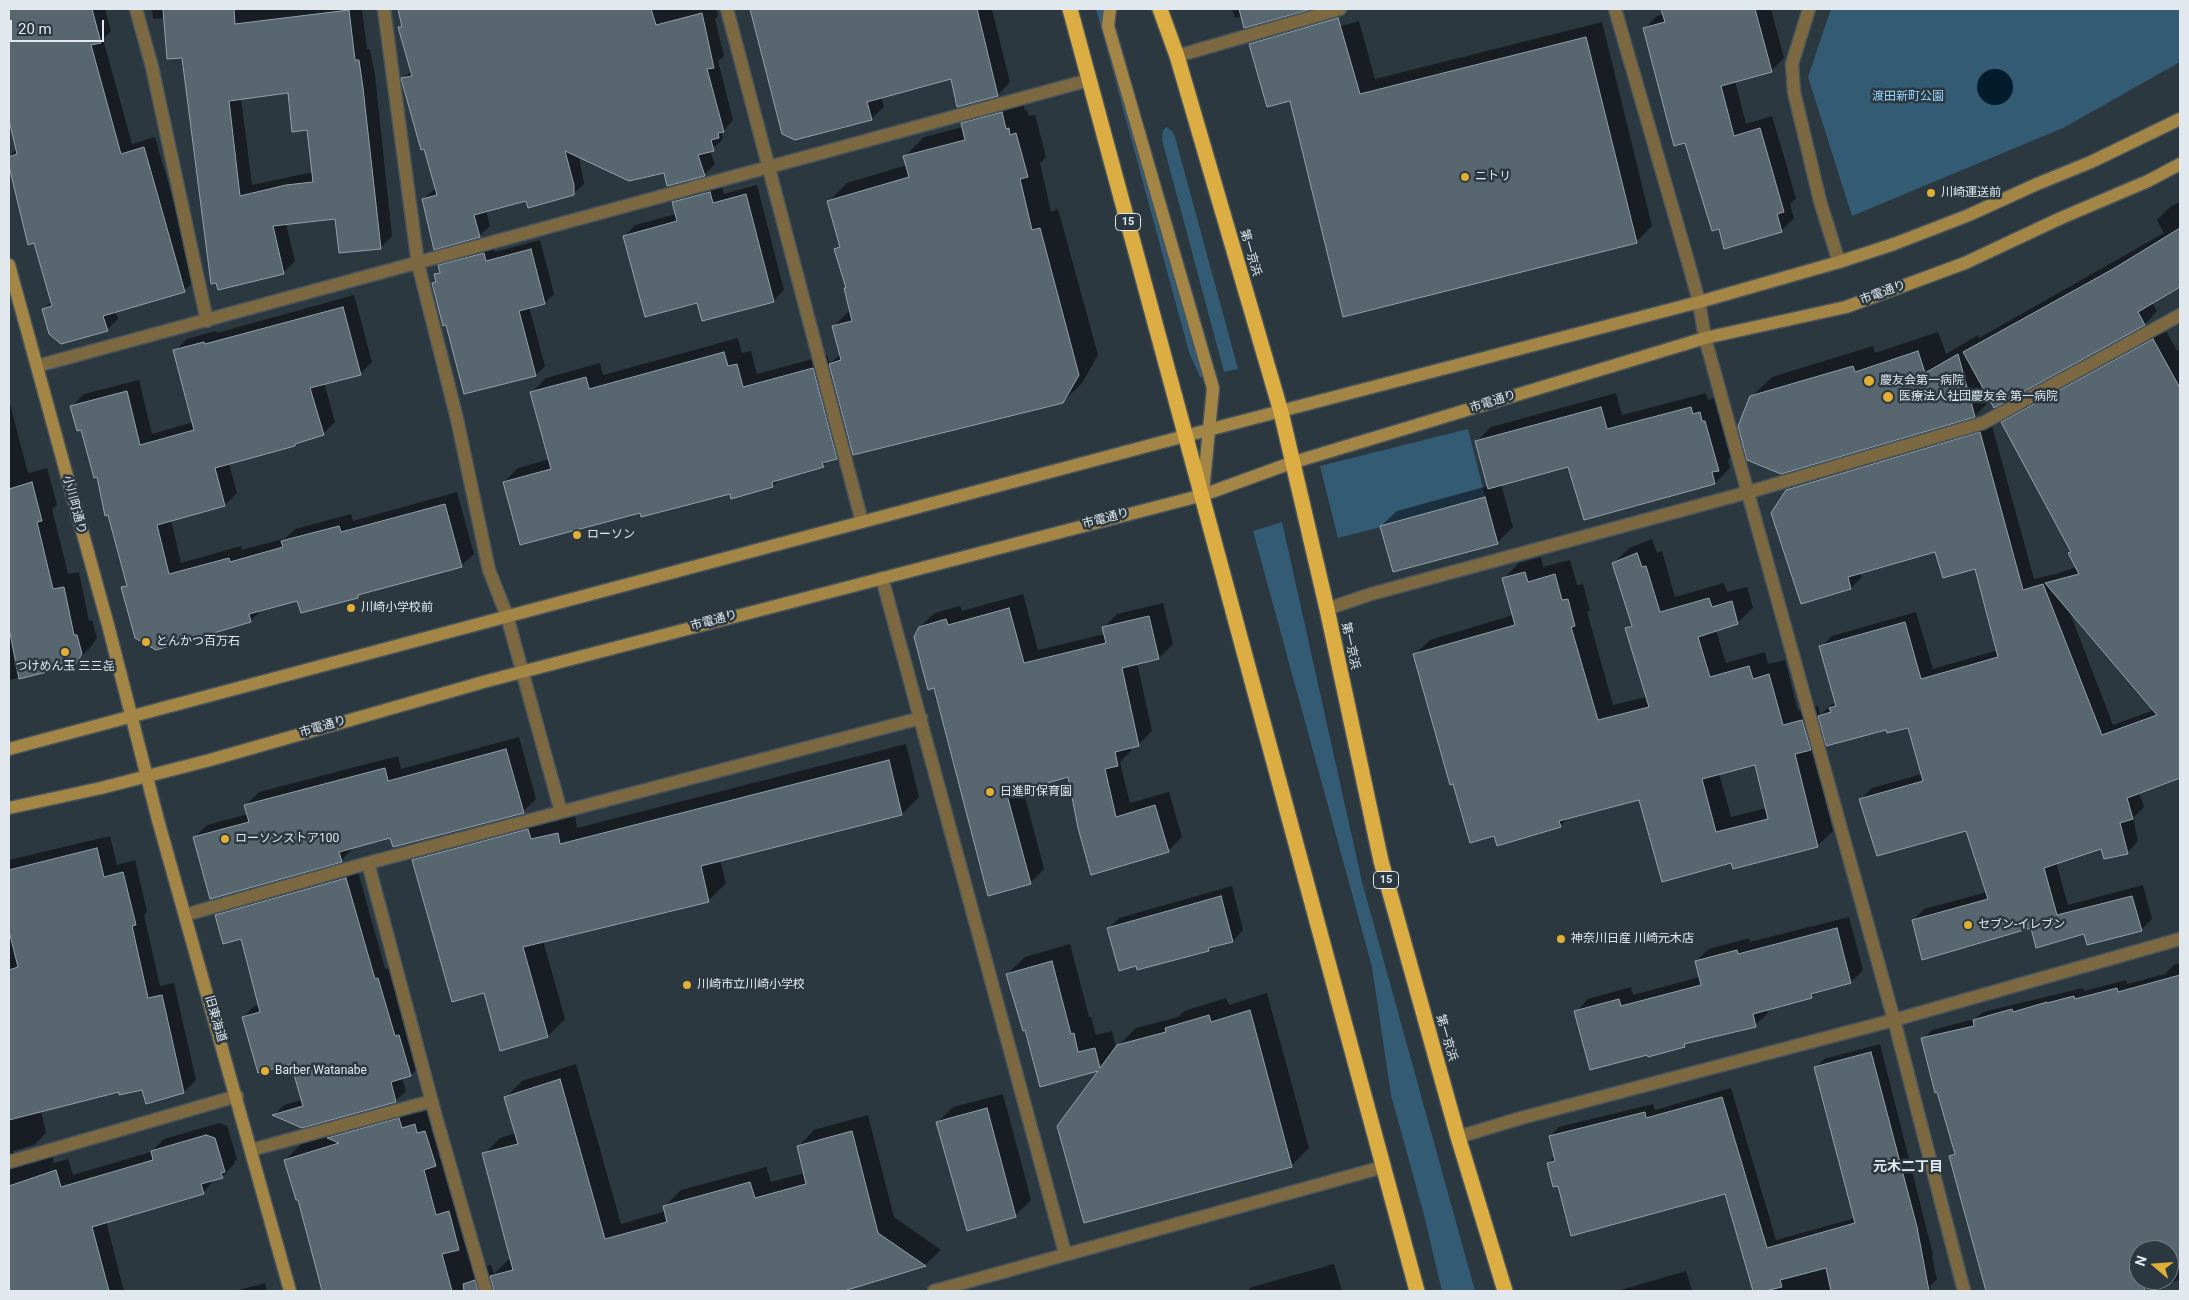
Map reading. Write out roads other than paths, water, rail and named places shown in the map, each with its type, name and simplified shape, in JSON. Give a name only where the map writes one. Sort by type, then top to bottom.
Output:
[{"type":"highway","name":"15","points":[[1070,9],[1417,1291]]},
{"type":"highway","name":"第一京浜","points":[[1160,9],[1177,56],[1281,412],[1381,862],[1458,1137],[1505,1291]]},
{"type":"main road","points":[[1110,9],[1108,26],[1214,388],[1203,495]]},
{"type":"main road","points":[[9,749],[1185,436],[1699,302],[1840,262],[1894,244],[1969,215],[2091,162],[2180,119]]},
{"type":"main road","name":"市電通り","points":[[9,808],[147,776],[523,671],[1203,495],[1291,463],[1705,338],[1846,307],[1965,263],[2061,218],[2148,181],[2180,164]]},
{"type":"main road","name":"小川町通り","points":[[9,265],[139,746]]},
{"type":"main road","name":"旧東海道","points":[[139,746],[290,1291]]},
{"type":"street","points":[[136,9],[152,67],[207,321]]},
{"type":"street","points":[[384,9],[418,264],[457,419],[488,570],[508,616],[560,812]]},
{"type":"street","points":[[727,9],[862,522]]},
{"type":"street","points":[[1177,56],[1340,9]]},
{"type":"street","points":[[1615,9],[1699,302],[1705,338],[1894,1020],[1964,1291]]},
{"type":"street","points":[[1809,9],[1792,64],[1794,92],[1820,201],[1840,262]]},
{"type":"street","points":[[37,366],[418,264],[440,256],[1089,80]]},
{"type":"street","points":[[1326,610],[1371,594],[1749,492],[1982,423],[2180,315]]},
{"type":"street","points":[[882,578],[1066,1253]]},
{"type":"street","points":[[185,915],[368,863],[921,718]]},
{"type":"street","points":[[368,863],[432,1101],[486,1291]]},
{"type":"street","points":[[1458,1137],[1521,1118],[1894,1020],[2180,940]]},
{"type":"street","points":[[9,1162],[237,1096]]},
{"type":"street","points":[[251,1150],[432,1101]]},
{"type":"street","points":[[934,1291],[1384,1166]]},
{"type":"place","name":"ニトリ","points":[[1465,177]]},
{"type":"place","name":"川崎運送前","points":[[1931,193]]},
{"type":"place","name":"慶友会第一病院","points":[[1869,381]]},
{"type":"place","name":"医療法人社団慶友会 第一病院","points":[[1888,397]]},
{"type":"place","name":"ローソン","points":[[577,535]]},
{"type":"place","name":"川崎小学校前","points":[[351,608]]},
{"type":"place","name":"とんかつ百万石","points":[[146,642]]},
{"type":"place","name":"つけめん玉 三三㐂","points":[[65,652]]},
{"type":"place","name":"日進町保育園","points":[[990,792]]},
{"type":"place","name":"ローソンストア100","points":[[225,839]]},
{"type":"place","name":"セブン-イレブン","points":[[1968,925]]},
{"type":"place","name":"神奈川日産 川崎元木店","points":[[1561,939]]},
{"type":"place","name":"川崎市立川崎小学校","points":[[687,985]]},
{"type":"place","name":"Barber Watanabe","points":[[265,1071]]},
{"type":"district","name":"元木二丁目","points":[[1908,1167]]},
{"type":"park label","name":"渡田新町公園","points":[[1908,97]]}]
